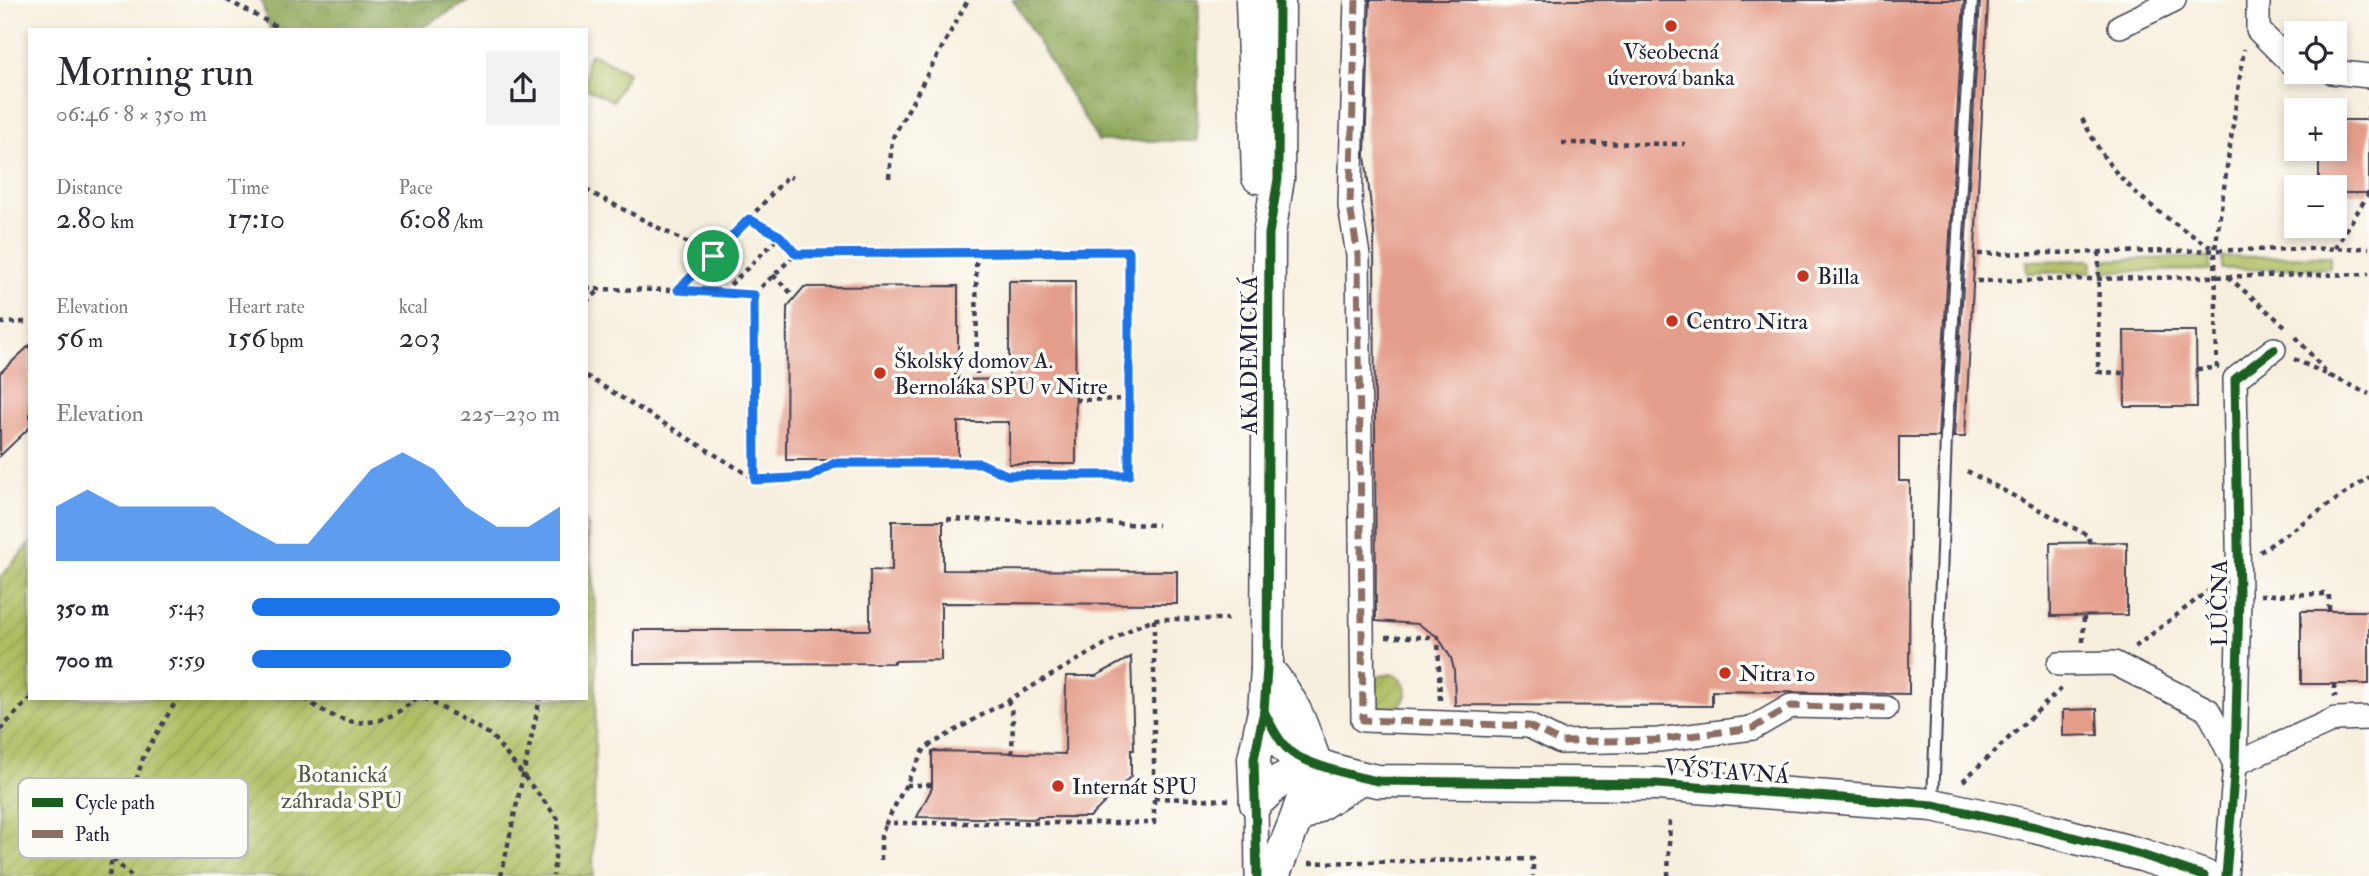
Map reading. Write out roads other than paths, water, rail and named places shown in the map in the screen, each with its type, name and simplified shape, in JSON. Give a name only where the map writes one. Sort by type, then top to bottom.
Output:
[{"type":"street","name":"AKADEMICKÁ","points":[[1252,0],[1258,190],[1269,234]]},
{"type":"street","name":"AKADEMICKÁ","points":[[1242,801],[1264,711],[1267,669],[1269,234],[1278,179],[1279,0]]},
{"type":"street","points":[[1356,0],[1350,206],[1358,255],[1363,720],[1529,726],[1561,742],[1658,740],[1753,728],[1791,706],[1886,708]]},
{"type":"street","points":[[2120,26],[2174,0]]},
{"type":"street","points":[[2258,0],[2258,30],[2284,56]]},
{"type":"street","points":[[2347,74],[2369,76]]},
{"type":"street","name":"LÚČNA","points":[[2226,876],[2235,764],[2239,595],[2235,379],[2274,349]]},
{"type":"street","points":[[2059,664],[2114,663],[2208,710],[2235,764],[2336,719],[2369,718]]},
{"type":"street","points":[[1267,669],[1284,689],[1298,714],[1315,762],[1273,876]]},
{"type":"street","name":"VÝSTAVNÁ","points":[[1264,711],[1271,726],[1292,753],[1361,778],[1393,782],[1657,784],[1933,806],[2035,827],[2204,876]]},
{"type":"street","points":[[1257,876],[1242,801],[1315,762]]},
{"type":"street","points":[[1296,819],[1361,778]]},
{"type":"lane","points":[[1933,806],[1946,437],[1972,0]]},
{"type":"place","name":"Všeobecná úverová banka","points":[[1671,26]]},
{"type":"place","name":"Billa","points":[[1803,276]]},
{"type":"place","name":"Centro Nitra","points":[[1672,321]]},
{"type":"place","name":"Školský domov A. Bernoláka SPU v Nitre","points":[[880,373]]},
{"type":"place","name":"Nitra 10","points":[[1725,673]]},
{"type":"place","name":"Internát SPU","points":[[1058,786]]},
{"type":"park label","name":"Botanická záhrada SPU","points":[[342,787]]}]
